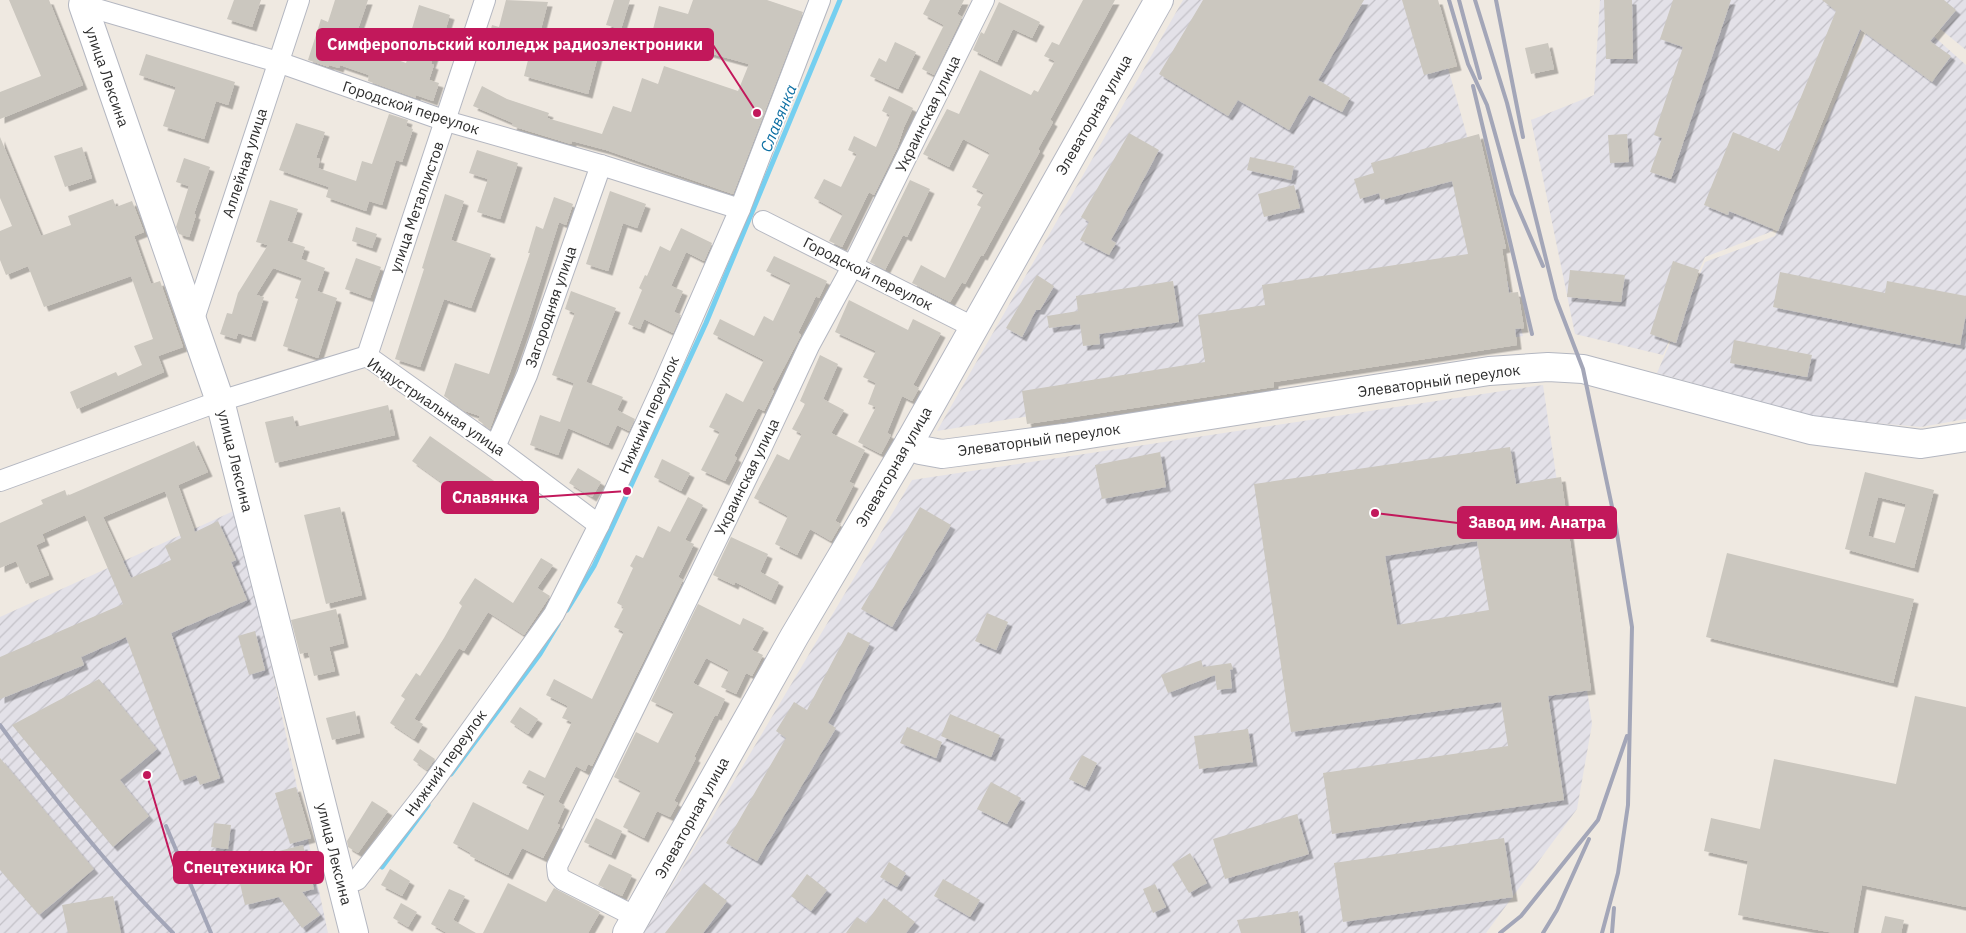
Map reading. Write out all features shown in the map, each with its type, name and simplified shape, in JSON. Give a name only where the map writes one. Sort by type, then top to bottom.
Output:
[{"type":"main road","name":"Элеваторная улица","points":[[632,925],[794,637],[909,443],[1159,0]]},
{"type":"main road","name":"улица Лексина","points":[[84,3],[192,325],[220,401],[354,933]]},
{"type":"main road","name":"Элеваторный переулок","points":[[909,443],[920,450],[942,454],[1074,436],[1489,371],[1548,367],[1583,369],[1811,430],[1922,444],[1966,437]]},
{"type":"street","name":"Аллейная улица","points":[[192,325],[299,0]]},
{"type":"street","name":"улица Металлистов","points":[[367,356],[485,0]]},
{"type":"street","name":"Украинская улица","points":[[632,925],[563,880],[558,876],[557,866],[759,453],[809,346],[852,267],[984,0]]},
{"type":"street","name":"Нижний переулок","points":[[341,884],[357,880],[429,788],[554,614],[599,525],[740,209],[813,2]]},
{"type":"street","name":"Городской переулок","points":[[84,3],[278,62],[446,121],[601,165],[740,209]]},
{"type":"street","name":"Загородняя улица","points":[[495,447],[527,375],[601,165]]},
{"type":"street","name":"Городской переулок","points":[[763,220],[973,327]]},
{"type":"street","name":"Индустриальная улица","points":[[0,481],[220,401],[367,356],[495,447],[599,525]]},
{"type":"shaded area","points":[[1183,0],[1429,0],[1523,336],[937,431]]},
{"type":"shaded area","points":[[1600,0],[1856,0],[1868,15],[1773,231],[1705,257],[1663,355],[1575,334],[1531,120],[1594,95]]},
{"type":"shaded area","points":[[1881,0],[1893,0],[1966,65],[1966,419],[1921,427],[1819,418],[1657,373],[1705,262],[1775,236]]},
{"type":"shaded area","points":[[1905,0],[1966,0],[1966,50]]},
{"type":"shaded area","points":[[1543,385],[1592,724],[1577,809],[1486,933],[644,933],[912,480]]},
{"type":"shaded area","points":[[238,509],[328,933],[0,933],[0,617]]},
{"type":"building","points":[[9,0],[49,0],[83,85],[0,119],[0,92],[41,76]]},
{"type":"building","points":[[234,0],[261,0],[252,27],[227,19]]},
{"type":"building","points":[[335,0],[368,0],[357,32],[364,34],[359,46],[406,63],[416,34],[411,32],[419,5],[450,15],[438,54],[435,53],[431,64],[434,65],[429,80],[439,83],[433,101],[416,95],[416,98],[368,81],[369,75],[340,65],[339,68],[329,65],[329,67],[308,60],[321,19],[328,22]]},
{"type":"building","points":[[506,0],[548,2],[540,33],[600,48],[588,94],[524,76],[529,56],[487,45],[492,25],[499,27]]},
{"type":"building","points":[[614,0],[630,0],[621,29],[606,25]]},
{"type":"building","points":[[693,0],[767,0],[803,12],[733,194],[606,150],[572,141],[571,144],[512,126],[513,123],[473,106],[482,86],[507,99],[549,113],[547,118],[602,134],[613,106],[631,112],[642,78],[658,84],[664,66],[738,91],[749,64],[651,37],[659,6],[688,14]]},
{"type":"building","points":[[930,0],[964,0],[957,14],[962,17],[934,75],[922,69],[944,25],[923,14]]},
{"type":"building","points":[[1083,0],[1115,0],[1050,120],[1053,122],[1038,149],[1040,151],[983,256],[981,255],[965,284],[962,282],[950,302],[912,283],[921,265],[945,278],[981,207],[977,205],[984,193],[972,187],[990,153],[963,139],[949,167],[923,154],[947,109],[959,114],[980,70],[1031,95],[1034,90],[1038,92],[1055,61],[1044,56],[1052,42],[1059,45]]},
{"type":"building","points":[[1203,0],[1364,0],[1318,80],[1350,98],[1342,112],[1309,95],[1289,130],[1238,100],[1228,116],[1159,74]]},
{"type":"building","points":[[1402,0],[1438,0],[1457,66],[1424,75]]},
{"type":"building","points":[[1604,0],[1632,0],[1633,59],[1606,59]]},
{"type":"building","points":[[1673,0],[1731,0],[1671,179],[1650,172],[1662,138],[1654,135],[1683,47],[1660,39]]},
{"type":"building","points":[[1822,0],[1944,0],[1956,10],[1930,41],[1951,56],[1932,82],[1860,29],[1778,231],[1729,211],[1728,215],[1704,205],[1733,132],[1779,151],[1836,11]]},
{"type":"building","points":[[999,2],[1040,22],[1032,38],[1013,29],[997,62],[973,50],[981,32],[984,34]]},
{"type":"building","points":[[895,42],[916,52],[898,89],[870,76],[879,58],[886,62]]},
{"type":"building","points":[[1548,43],[1554,69],[1531,74],[1525,48]]},
{"type":"building","points":[[146,54],[235,82],[228,105],[216,101],[204,139],[163,126],[176,87],[139,75]]},
{"type":"building","points":[[889,96],[913,108],[897,148],[874,195],[869,192],[842,247],[829,241],[843,214],[814,198],[824,179],[841,187],[857,154],[848,150],[854,136],[876,147],[890,115],[882,111]]},
{"type":"building","points":[[389,114],[408,120],[406,126],[413,129],[402,162],[396,160],[382,205],[369,201],[366,211],[326,197],[329,187],[279,170],[296,123],[325,132],[316,158],[320,159],[318,168],[356,181],[362,161],[372,164]]},
{"type":"building","points":[[1129,133],[1159,150],[1111,240],[1116,243],[1109,255],[1080,240],[1089,222],[1081,217]]},
{"type":"building","points":[[1479,134],[1506,248],[1502,249],[1509,293],[1518,292],[1524,328],[1515,329],[1517,345],[1274,382],[1274,387],[1027,424],[1022,391],[1205,362],[1198,315],[1265,305],[1262,285],[1468,254],[1452,181],[1381,200],[1379,193],[1360,199],[1354,179],[1374,173],[1371,163]]},
{"type":"building","points":[[1627,134],[1629,162],[1610,163],[1608,135]]},
{"type":"building","points":[[0,137],[41,236],[71,225],[68,216],[113,199],[116,207],[132,201],[144,232],[134,236],[151,284],[160,281],[183,347],[158,356],[164,372],[77,409],[70,392],[116,372],[118,376],[142,365],[134,346],[153,339],[131,276],[44,307],[28,266],[6,275],[0,260],[0,231],[12,226],[0,198]]},
{"type":"building","points":[[82,147],[92,178],[65,187],[54,156]]},
{"type":"building","points":[[477,150],[518,163],[500,219],[477,212],[488,179],[469,173]]},
{"type":"building","points":[[1250,157],[1294,166],[1291,180],[1247,170]]},
{"type":"building","points":[[184,158],[210,167],[194,214],[196,215],[189,237],[179,234],[176,227],[189,186],[176,182]]},
{"type":"building","points":[[910,180],[930,189],[907,237],[903,235],[885,270],[870,262]]},
{"type":"building","points":[[1294,185],[1300,208],[1264,217],[1258,194]]},
{"type":"building","points":[[610,191],[646,204],[637,228],[623,223],[608,271],[586,264]]},
{"type":"building","points":[[445,194],[464,201],[451,240],[491,254],[471,308],[444,299],[420,367],[395,359],[424,269],[422,268]]},
{"type":"building","points":[[554,197],[573,204],[566,225],[559,222],[527,324],[490,429],[478,420],[480,416],[465,411],[444,396],[455,363],[489,374],[530,253],[528,253],[536,226],[543,229]]},
{"type":"building","points":[[270,200],[298,209],[287,241],[305,247],[301,259],[325,268],[317,291],[337,298],[318,358],[283,346],[298,299],[295,298],[302,278],[273,268],[256,295],[264,297],[251,337],[238,333],[236,339],[220,334],[227,313],[232,314],[238,293],[268,245],[256,242]]},
{"type":"building","points":[[356,227],[377,234],[372,248],[352,241]]},
{"type":"building","points":[[681,228],[712,243],[704,261],[686,252],[671,286],[683,291],[674,312],[681,315],[673,333],[644,319],[640,329],[628,324],[642,290],[639,288],[645,275],[647,276],[660,246],[670,251]]},
{"type":"building","points":[[774,256],[827,281],[819,298],[816,296],[798,333],[801,335],[772,390],[774,391],[764,411],[758,408],[734,456],[737,458],[725,481],[701,470],[720,432],[709,427],[726,393],[743,402],[764,360],[713,334],[720,319],[754,336],[764,316],[773,321],[791,283],[766,271]]},
{"type":"building","points":[[356,258],[381,267],[370,298],[345,289]]},
{"type":"building","points":[[1673,261],[1699,270],[1676,343],[1650,334]]},
{"type":"building","points":[[1570,270],[1625,275],[1621,302],[1567,297]]},
{"type":"building","points":[[1780,272],[1885,293],[1887,281],[1966,296],[1966,314],[1960,345],[1773,307]]},
{"type":"building","points":[[1037,275],[1054,286],[1040,310],[1036,310],[1022,337],[1006,328]]},
{"type":"building","points":[[1173,281],[1179,322],[1099,334],[1100,344],[1083,346],[1080,324],[1049,328],[1047,316],[1078,311],[1076,296]]},
{"type":"building","points":[[571,291],[616,308],[586,382],[623,397],[617,410],[635,419],[629,431],[617,425],[608,445],[568,428],[558,455],[530,445],[540,415],[560,422],[574,383],[552,375],[575,313],[565,309]]},
{"type":"building","points":[[849,300],[908,330],[913,319],[941,333],[913,385],[919,388],[912,401],[902,396],[887,433],[891,435],[881,454],[858,442],[876,407],[868,404],[876,383],[863,377],[876,351],[835,332]]},
{"type":"building","points":[[1734,340],[1812,355],[1807,377],[1730,363]]},
{"type":"building","points":[[820,355],[838,364],[823,399],[844,410],[831,433],[865,450],[849,482],[854,484],[835,521],[841,524],[831,541],[810,529],[797,555],[775,544],[788,516],[754,498],[777,454],[789,460],[802,434],[792,429],[805,404],[800,401]]},
{"type":"building","points":[[388,405],[395,435],[275,463],[265,422],[293,416],[296,427]]},
{"type":"building","points":[[430,436],[497,483],[479,509],[412,461]]},
{"type":"building","points":[[194,441],[208,472],[178,485],[195,532],[218,521],[236,560],[231,562],[247,600],[171,633],[220,778],[200,785],[196,775],[180,781],[126,637],[81,657],[84,665],[0,699],[0,657],[123,604],[85,515],[42,534],[45,541],[36,545],[49,575],[26,584],[16,561],[0,568],[0,523],[43,504],[41,500],[65,490],[67,496]],"holes":[[[165,491],[181,538],[165,546],[171,560],[131,578],[103,517]]]},
{"type":"building","points":[[1510,447],[1516,484],[1561,477],[1591,690],[1548,696],[1564,800],[1332,834],[1323,773],[1508,746],[1501,702],[1291,732],[1254,484]],"holes":[[[1477,541],[1489,610],[1397,625],[1385,556]]]},
{"type":"building","points":[[1160,452],[1166,487],[1102,499],[1095,465]]},
{"type":"building","points":[[662,459],[690,473],[681,491],[654,477]]},
{"type":"building","points":[[578,468],[601,482],[592,497],[569,483]]},
{"type":"building","points":[[1865,472],[1934,490],[1914,568],[1845,549]],"holes":[[[1878,497],[1906,504],[1895,543],[1868,536]]]},
{"type":"building","points":[[688,497],[703,505],[685,540],[694,544],[678,577],[683,580],[592,766],[588,764],[585,771],[576,766],[558,802],[565,806],[557,824],[560,825],[543,858],[522,848],[508,875],[470,856],[471,853],[453,843],[473,802],[528,830],[545,794],[522,783],[529,770],[545,778],[572,722],[562,718],[568,706],[546,695],[554,679],[592,699],[624,632],[614,627],[624,607],[617,603],[633,568],[630,566],[636,555],[643,558],[658,526],[670,532]]},
{"type":"building","points":[[340,507],[362,595],[326,604],[304,515]]},
{"type":"building","points":[[920,507],[951,525],[892,627],[861,609]]},
{"type":"building","points":[[731,537],[768,554],[760,572],[779,582],[771,600],[735,582],[734,585],[713,575]]},
{"type":"building","points":[[1727,553],[1914,599],[1893,683],[1706,637]]},
{"type":"building","points":[[541,558],[553,565],[537,588],[550,596],[524,635],[488,612],[464,651],[459,648],[414,719],[423,724],[414,739],[390,723],[405,699],[401,696],[416,673],[420,676],[444,638],[462,606],[459,603],[475,578],[513,603]]},
{"type":"building","points":[[698,604],[740,625],[743,618],[764,628],[752,650],[763,655],[752,676],[746,673],[736,694],[721,687],[729,670],[706,658],[693,683],[725,699],[694,757],[696,758],[674,801],[678,803],[670,817],[657,811],[644,838],[623,827],[641,791],[614,777],[636,732],[658,743],[674,712],[651,701]]},
{"type":"building","points":[[336,609],[344,643],[329,647],[335,671],[314,676],[308,652],[300,654],[291,620]]},
{"type":"building","points":[[987,613],[1008,622],[996,650],[975,641]]},
{"type":"building","points":[[255,631],[265,670],[249,675],[238,636]]},
{"type":"building","points":[[848,632],[870,643],[828,723],[836,728],[757,861],[726,843],[786,738],[776,731],[794,702],[807,710]]},
{"type":"building","points":[[1201,660],[1203,667],[1231,663],[1233,669],[1230,670],[1232,688],[1217,690],[1215,675],[1168,693],[1161,675]]},
{"type":"building","points":[[99,679],[157,749],[120,780],[149,816],[113,847],[12,725]]},
{"type":"building","points":[[1915,696],[1966,707],[1966,907],[1862,885],[1853,933],[1834,933],[1738,915],[1748,861],[1704,851],[1711,818],[1760,829],[1774,759],[1896,784]]},
{"type":"building","points":[[520,707],[538,719],[528,734],[510,722]]},
{"type":"building","points":[[355,711],[360,733],[332,740],[326,718]]},
{"type":"building","points":[[950,714],[1000,735],[991,757],[941,736]]},
{"type":"building","points":[[907,727],[942,742],[936,758],[900,743]]},
{"type":"building","points":[[1248,729],[1253,762],[1199,769],[1194,736]]},
{"type":"building","points":[[420,749],[435,759],[427,770],[413,760]]},
{"type":"building","points":[[1082,755],[1097,763],[1085,787],[1069,779]]},
{"type":"building","points":[[0,758],[94,869],[39,915],[0,870]]},
{"type":"building","points":[[991,782],[1021,798],[1007,824],[977,809]]},
{"type":"building","points":[[296,787],[311,838],[290,844],[275,793]]},
{"type":"building","points":[[372,801],[388,811],[358,853],[348,847],[347,841]]},
{"type":"building","points":[[1297,814],[1309,854],[1225,879],[1213,839]]},
{"type":"building","points":[[596,818],[622,831],[611,855],[584,842]]},
{"type":"building","points":[[214,823],[231,825],[228,849],[211,847]]},
{"type":"building","points":[[1504,838],[1513,897],[1343,922],[1334,863]]},
{"type":"building","points":[[303,845],[314,889],[302,892],[320,915],[302,928],[279,897],[245,905],[235,862]]},
{"type":"building","points":[[1190,853],[1207,883],[1189,893],[1172,864]]},
{"type":"building","points":[[889,862],[906,873],[897,887],[880,877]]},
{"type":"building","points":[[609,864],[632,875],[622,896],[598,885]]},
{"type":"building","points":[[390,869],[410,881],[402,896],[381,885]]},
{"type":"building","points":[[807,874],[827,890],[811,911],[791,896]]},
{"type":"building","points":[[943,879],[980,900],[970,917],[934,896]]},
{"type":"building","points":[[508,883],[546,902],[554,888],[600,912],[588,933],[483,933]]},
{"type":"building","points":[[704,883],[727,901],[703,933],[665,933]]},
{"type":"building","points":[[1155,884],[1166,907],[1153,913],[1143,889]]},
{"type":"building","points":[[449,889],[465,896],[453,920],[476,933],[447,933],[431,924]]},
{"type":"building","points":[[113,896],[121,933],[68,933],[62,905]]},
{"type":"building","points":[[884,898],[915,922],[906,933],[846,933],[857,917],[866,923]]},
{"type":"building","points":[[401,903],[417,912],[408,927],[393,918]]},
{"type":"building","points":[[1298,911],[1301,933],[1241,933],[1237,920]]},
{"type":"building","points":[[1885,916],[1904,920],[1901,933],[1881,933]]},
{"type":"waterway","name":"Славянка","points":[[567,610],[594,566],[706,323],[840,0]]},
{"type":"waterway","name":"Славянка","points":[[451,774],[540,654],[558,624]]},
{"type":"waterway","name":"Славянка","points":[[382,867],[428,805]]},
{"type":"railway","points":[[1449,0],[1468,64],[1487,105],[1512,194],[1543,266]]},
{"type":"railway","points":[[1459,0],[1480,78]]},
{"type":"railway","points":[[1475,0],[1507,103],[1556,299],[1583,369],[1615,521],[1632,627],[1628,805],[1618,873],[1602,933]]},
{"type":"railway","points":[[1496,0],[1523,137]]},
{"type":"railway","points":[[1473,86],[1532,334]]},
{"type":"railway","points":[[0,725],[82,832],[173,933]]},
{"type":"railway","points":[[1500,933],[1521,916],[1598,820],[1627,736]]},
{"type":"railway","points":[[166,826],[211,933]]},
{"type":"railway","points":[[1543,933],[1557,910],[1589,839]]},
{"type":"railway","points":[[1612,933],[1614,908]]},
{"type":"place","name":"Симферопольский колледж радиоэлектроники","points":[[757,113]]},
{"type":"place","name":"Славянка","points":[[627,491]]},
{"type":"place","name":"Завод им. Анатра","points":[[1375,513]]},
{"type":"place","name":"Спецтехника Юг","points":[[147,775]]}]
